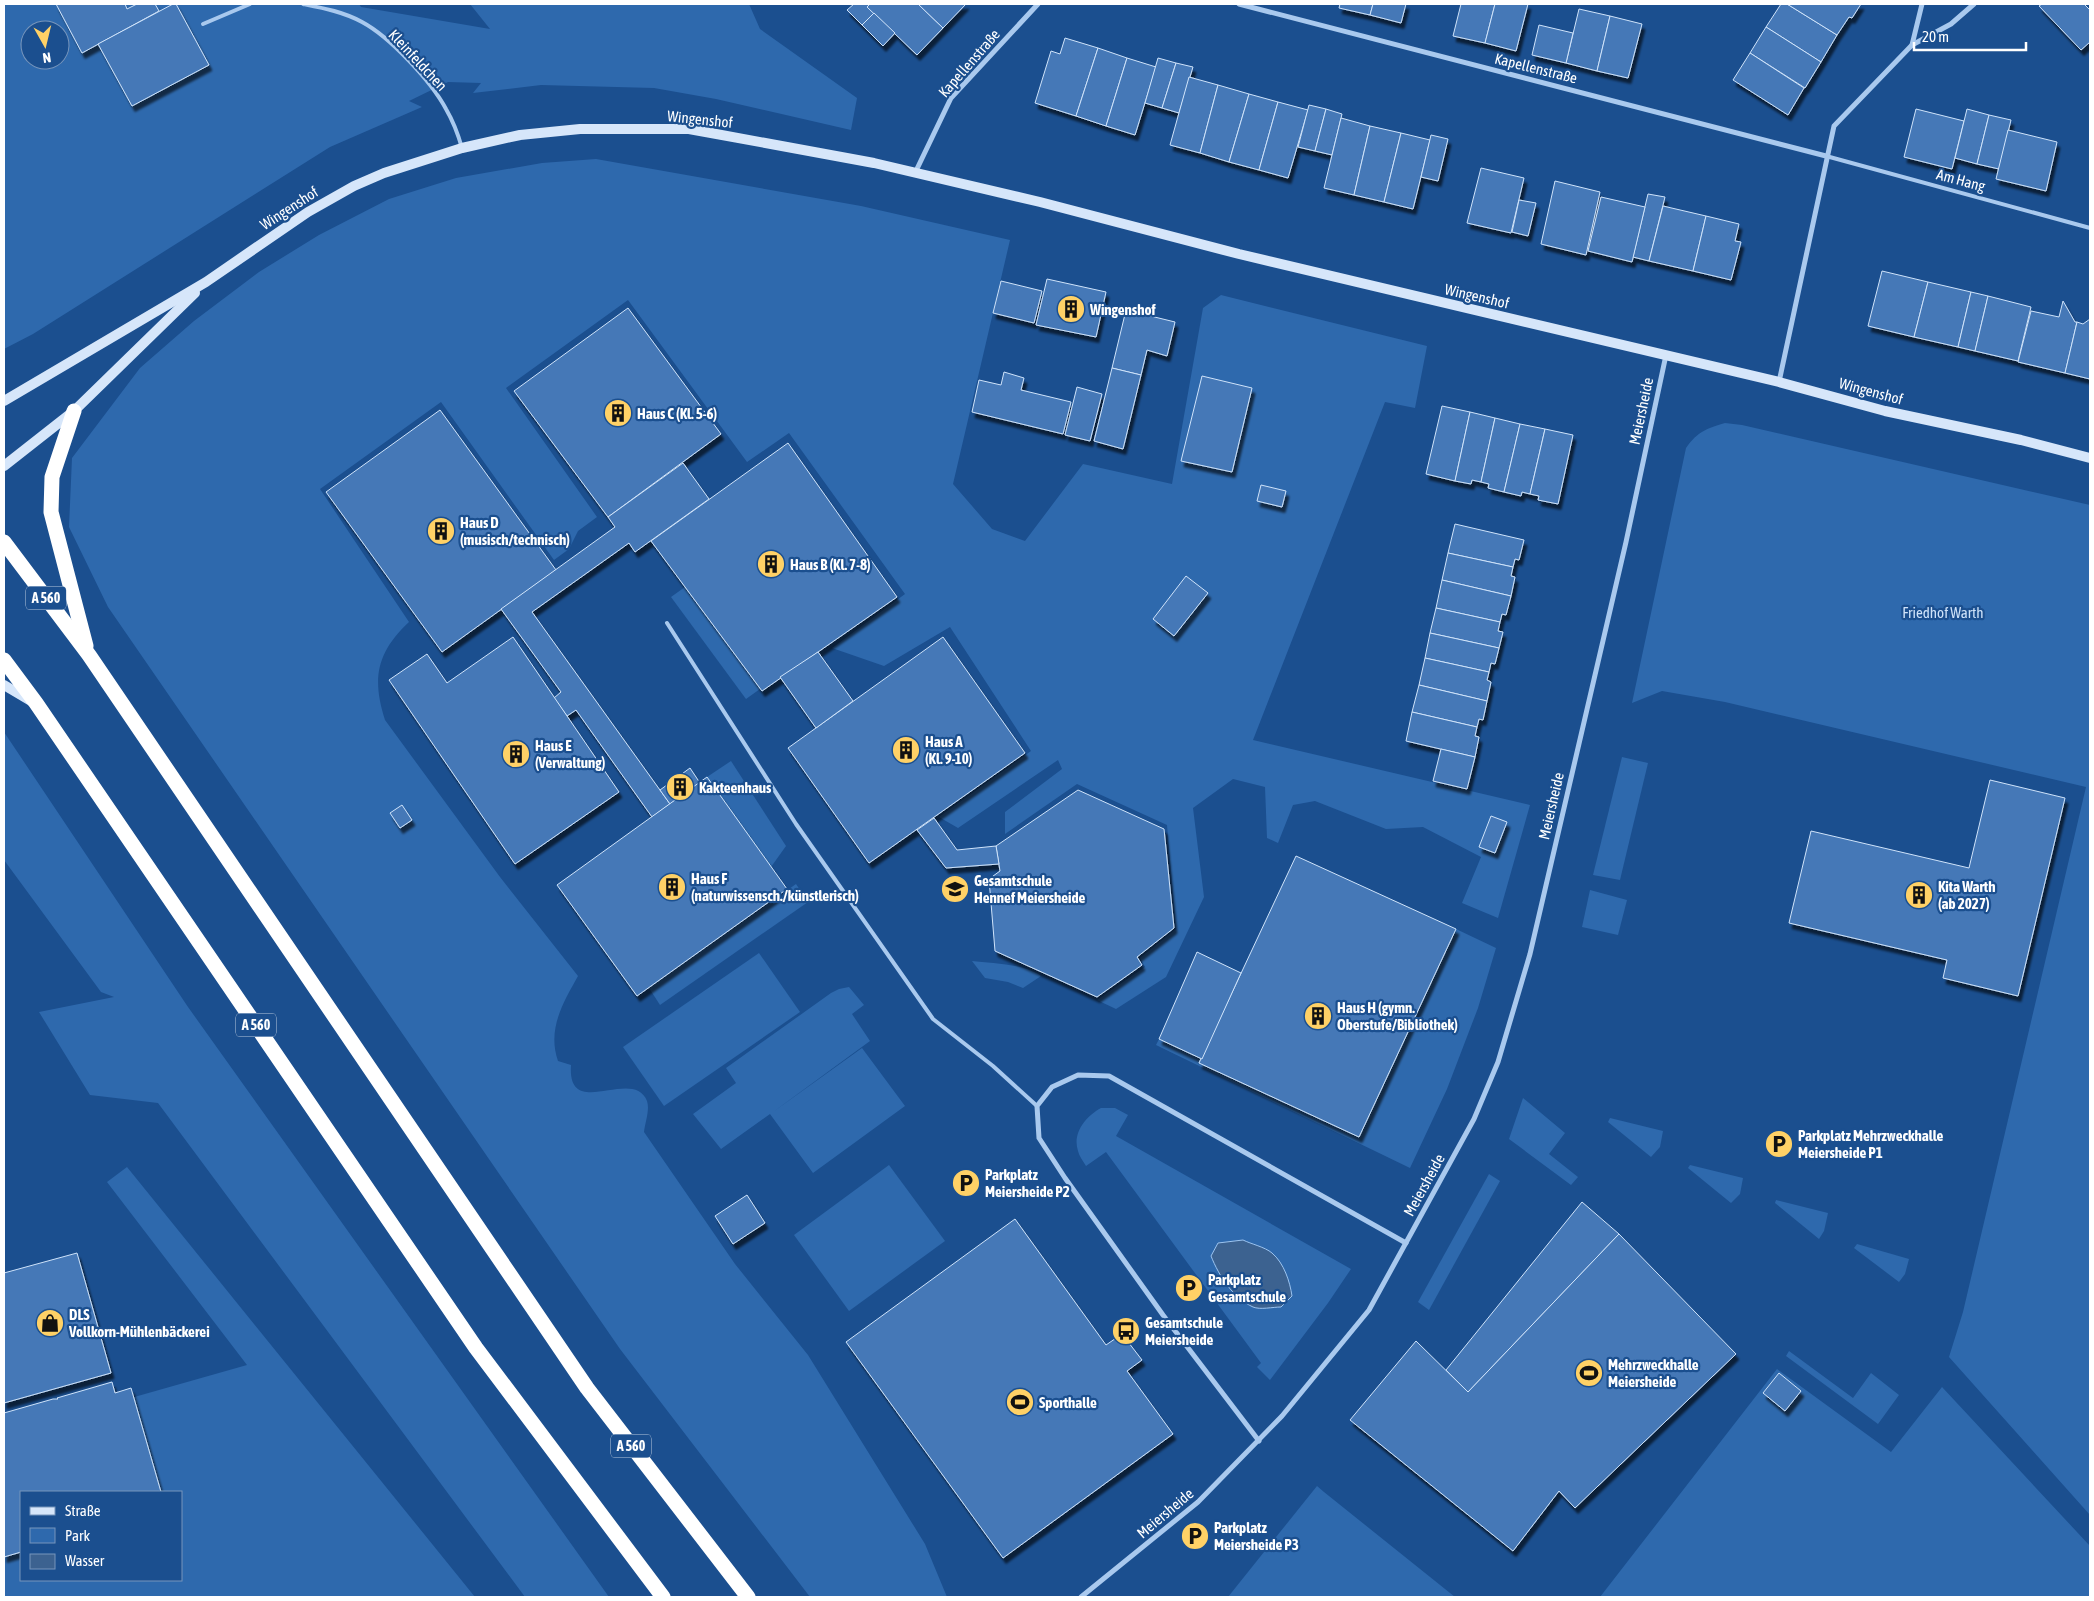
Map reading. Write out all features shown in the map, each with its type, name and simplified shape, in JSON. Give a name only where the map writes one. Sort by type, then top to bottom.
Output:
[{"type":"highway","points":[[74,411],[52,477],[51,512],[89,655]]},
{"type":"highway","name":"A 560","points":[[4,542],[89,655],[587,1388],[748,1597]]},
{"type":"highway","name":"A 560","points":[[4,660],[36,703],[476,1348],[663,1597]]},
{"type":"main road","name":"Wingenshof","points":[[4,401],[206,282],[308,212],[354,186],[384,173],[462,148],[520,135],[580,129],[689,129],[874,162],[1040,202],[1239,254],[1779,382],[1885,411],[2021,440],[2090,458]]},
{"type":"main road","name":"Wingenshof","points":[[4,466],[74,411],[206,282]]},
{"type":"main road","points":[[4,686],[36,703]]},
{"type":"street","name":"Kapellenstraße","points":[[916,172],[951,98],[1038,4]]},
{"type":"street","name":"Kapellenstraße","points":[[1239,4],[1826,156]]},
{"type":"street","points":[[1912,44],[1922,4]]},
{"type":"street","points":[[1779,382],[1826,156],[1834,126],[1912,44],[1952,24],[1974,4]]},
{"type":"street","name":"Meiersheide","points":[[1081,1597],[1198,1502],[1259,1441],[1369,1310],[1474,1119],[1498,1062],[1530,954],[1626,542],[1666,355]]},
{"type":"street","points":[[1259,1441],[1163,1315],[1065,1178],[1039,1138],[1037,1106],[1052,1087],[1078,1075],[1108,1076],[1406,1243]]},
{"type":"lane","points":[[203,24],[250,4]]},
{"type":"lane","name":"Kleinfeldchen","points":[[304,4],[333,11],[361,22],[396,48],[421,75],[446,107],[462,148]]},
{"type":"lane","name":"Am Hang","points":[[1826,156],[2090,228]]},
{"type":"lane","points":[[667,623],[796,824],[933,1018],[993,1066],[1037,1106]]},
{"type":"green space","points":[[4,4],[359,4],[361,7],[490,29],[470,4],[749,4],[760,29],[857,98],[851,130],[716,99],[654,88],[541,85],[473,93],[481,83],[448,82],[409,101],[422,107],[330,147],[33,334],[4,349]]},
{"type":"green space","points":[[596,159],[861,206],[1010,240],[953,484],[992,529],[1025,541],[1083,464],[1172,484],[1203,308],[1221,295],[1427,346],[1415,408],[1385,402],[1253,740],[1530,805],[1498,918],[1462,903],[1481,857],[1423,827],[1386,829],[1315,801],[1293,805],[1278,843],[1267,838],[1265,787],[1233,779],[1193,808],[1204,897],[1166,977],[1116,1009],[1097,1000],[1145,967],[1140,958],[1176,929],[1167,825],[1077,784],[1005,834],[1005,812],[1062,769],[1058,760],[958,828],[939,817],[1031,751],[950,627],[884,666],[832,648],[905,594],[789,433],[747,462],[628,300],[506,388],[597,517],[578,531],[569,549],[554,560],[441,402],[320,489],[409,622],[390,645],[383,656],[380,667],[378,679],[379,692],[385,720],[500,877],[578,976],[558,1017],[554,1038],[558,1061],[571,1065],[573,1081],[579,1090],[590,1092],[629,1089],[640,1092],[647,1101],[648,1112],[644,1132],[735,1264],[808,1355],[925,1544],[947,1597],[810,1597],[620,1349],[108,607],[69,527],[72,458],[140,368],[194,321],[259,272],[319,235],[389,199],[456,178],[542,163]]},
{"type":"green space","name":"Friedhof Warth","points":[[1725,423],[1742,425],[2090,505],[2090,1515],[1949,1357],[1963,1312],[2086,787],[1725,702],[1662,691],[1632,703],[1686,448],[1703,431]]},
{"type":"green space","points":[[685,587],[760,689],[746,699],[671,597]]},
{"type":"green space","points":[[4,732],[188,1007],[609,1597],[525,1597],[158,1103],[90,1095],[39,1012],[114,997],[101,992],[4,860]]},
{"type":"green space","points":[[1622,757],[1648,763],[1620,880],[1593,875]]},
{"type":"green space","points":[[731,761],[786,846],[771,867],[707,777]]},
{"type":"green space","points":[[796,884],[808,902],[660,1005],[649,988]]},
{"type":"green space","points":[[1590,890],[1627,900],[1618,935],[1582,927]]},
{"type":"green space","points":[[1456,929],[1496,948],[1478,1008],[1447,1089],[1410,1168],[1156,1045],[1159,1039],[1202,1059],[1200,1063],[1359,1137]]},
{"type":"green space","points":[[759,953],[800,1012],[664,1106],[623,1047]]},
{"type":"green space","points":[[972,961],[1018,967],[1035,972],[1041,976],[1023,988],[1008,982],[985,978]]},
{"type":"green space","points":[[849,987],[864,1005],[852,1014],[870,1041],[773,1112],[862,1048],[905,1106],[813,1173],[770,1114],[721,1149],[693,1114],[736,1083],[726,1068],[831,993]]},
{"type":"green space","points":[[1523,1098],[1565,1133],[1549,1154],[1578,1177],[1571,1185],[1509,1139]]},
{"type":"green space","points":[[1101,1108],[1115,1108],[1128,1115],[1116,1136],[1351,1269],[1270,1380],[1257,1367],[1261,1363],[1106,1152],[1086,1166],[1082,1160],[1077,1144],[1079,1132],[1086,1120]]},
{"type":"green space","points":[[1610,1118],[1663,1131],[1660,1147],[1651,1157],[1608,1122]]},
{"type":"green space","points":[[889,1165],[945,1241],[849,1311],[794,1235]]},
{"type":"green space","points":[[1690,1165],[1743,1178],[1740,1194],[1731,1203],[1688,1168]]},
{"type":"green space","points":[[127,1167],[475,1597],[4,1597],[4,1434],[247,1365],[107,1182]]},
{"type":"green space","points":[[1489,1174],[1500,1181],[1429,1310],[1418,1302]]},
{"type":"green space","points":[[1776,1200],[1828,1213],[1824,1231],[1819,1239],[1775,1203]]},
{"type":"green space","points":[[1857,1244],[1909,1259],[1905,1274],[1899,1282],[1854,1248]]},
{"type":"green space","points":[[1789,1351],[1853,1398],[1871,1373],[1899,1395],[1878,1424],[1786,1356]]},
{"type":"green space","points":[[1777,1369],[1891,1452],[1942,1387],[2090,1546],[2090,1597],[1600,1597]]},
{"type":"green space","points":[[1317,1486],[1324,1492],[1455,1597],[1228,1597]]},
{"type":"water","points":[[1243,1240],[1269,1251],[1283,1267],[1292,1296],[1281,1307],[1259,1308],[1246,1303],[1233,1292],[1218,1271],[1211,1256],[1218,1243]]},
{"type":"building","points":[[56,4],[125,4],[127,9],[137,4],[155,4],[159,11],[82,53],[70,30],[70,20],[64,20]]},
{"type":"building","points":[[176,4],[209,65],[132,106],[98,44]]},
{"type":"building","points":[[854,4],[870,4],[867,7],[874,13],[862,25],[847,10]]},
{"type":"building","points":[[870,4],[918,4],[943,28],[917,55],[867,7]]},
{"type":"building","points":[[918,4],[966,4],[943,28]]},
{"type":"building","points":[[1340,4],[1373,4],[1370,15],[1339,8]]},
{"type":"building","points":[[1373,4],[1406,4],[1401,23],[1370,15]]},
{"type":"building","points":[[1461,4],[1495,4],[1485,43],[1453,36]]},
{"type":"building","points":[[1495,4],[1528,4],[1516,51],[1485,43]]},
{"type":"building","points":[[1781,4],[1787,4],[1837,35],[1821,62],[1766,27]]},
{"type":"building","points":[[1787,4],[1861,4],[1852,18],[1849,17],[1837,35]]},
{"type":"building","points":[[2042,4],[2084,4],[2090,10],[2090,42],[2081,50],[2039,6]]},
{"type":"building","points":[[1579,9],[1610,16],[1597,71],[1566,63]]},
{"type":"building","points":[[874,13],[895,33],[883,46],[862,25]]},
{"type":"building","points":[[1610,16],[1642,24],[1628,78],[1597,71]]},
{"type":"building","points":[[1539,25],[1573,33],[1566,63],[1532,55]]},
{"type":"building","points":[[1766,27],[1821,62],[1805,88],[1750,53]]},
{"type":"building","points":[[1065,38],[1098,48],[1076,116],[1035,103],[1051,51],[1060,54]]},
{"type":"building","points":[[1098,48],[1127,58],[1106,126],[1076,116]]},
{"type":"building","points":[[1750,53],[1804,88],[1788,115],[1733,80]]},
{"type":"building","points":[[1127,58],[1156,67],[1135,135],[1106,126]]},
{"type":"building","points":[[1158,58],[1176,63],[1162,108],[1145,103]]},
{"type":"building","points":[[1176,63],[1193,67],[1179,113],[1162,108]]},
{"type":"building","points":[[1189,77],[1218,85],[1200,153],[1170,145]]},
{"type":"building","points":[[1218,85],[1249,94],[1229,162],[1200,153]]},
{"type":"building","points":[[1249,94],[1278,102],[1259,170],[1229,162]]},
{"type":"building","points":[[1278,102],[1308,110],[1288,178],[1259,170]]},
{"type":"building","points":[[1309,105],[1326,109],[1315,151],[1298,147]]},
{"type":"building","points":[[1326,109],[1342,114],[1332,155],[1315,151]]},
{"type":"building","points":[[1916,109],[1964,121],[1952,169],[1904,157]]},
{"type":"building","points":[[1967,109],[1989,115],[1977,164],[1955,158]]},
{"type":"building","points":[[1989,115],[2011,120],[1999,169],[1977,164]]},
{"type":"building","points":[[1341,118],[1370,126],[1354,195],[1324,188]]},
{"type":"building","points":[[1370,126],[1401,133],[1384,202],[1354,195]]},
{"type":"building","points":[[2008,130],[2057,142],[2046,191],[1996,179]]},
{"type":"building","points":[[1401,133],[1430,140],[1413,209],[1384,202]]},
{"type":"building","points":[[1431,135],[1448,139],[1438,181],[1421,177]]},
{"type":"building","points":[[1481,168],[1524,178],[1511,233],[1467,223]]},
{"type":"building","points":[[1555,181],[1600,192],[1586,255],[1541,244]]},
{"type":"building","points":[[1648,194],[1665,197],[1649,261],[1633,257]]},
{"type":"building","points":[[1601,197],[1645,207],[1632,262],[1588,251]]},
{"type":"building","points":[[1519,200],[1536,203],[1528,236],[1512,232]]},
{"type":"building","points":[[1663,206],[1706,216],[1693,271],[1649,261]]},
{"type":"building","points":[[1706,216],[1739,224],[1735,241],[1741,242],[1731,280],[1693,271]]},
{"type":"building","points":[[1882,271],[1928,282],[1914,337],[1868,326]]},
{"type":"building","name":"Wingenshof","points":[[1047,279],[1106,292],[1096,337],[1036,325]]},
{"type":"building","points":[[1001,281],[1042,291],[1034,323],[993,313]]},
{"type":"building","points":[[1928,282],[1971,292],[1958,347],[1914,337]]},
{"type":"building","points":[[1971,292],[1988,296],[1975,351],[1958,347]]},
{"type":"building","points":[[1988,296],[2031,307],[2018,361],[1975,351]]},
{"type":"building","points":[[2063,301],[2075,322],[2077,322],[2065,373],[2018,362],[2031,311],[2059,317]]},
{"type":"building","name":"Haus C (Kl. 5-6)","points":[[628,308],[721,434],[608,517],[514,391]]},
{"type":"building","name":"Wingenshof","points":[[1126,310],[1175,322],[1167,356],[1147,350],[1141,375],[1112,368]]},
{"type":"building","points":[[2090,319],[2090,379],[2065,373],[2077,322],[2083,324]]},
{"type":"building","points":[[1112,368],[1141,375],[1123,449],[1094,441]]},
{"type":"building","points":[[1004,372],[1024,378],[1021,390],[1071,402],[1063,434],[972,412],[979,380],[1001,385]]},
{"type":"building","points":[[1202,376],[1252,388],[1232,472],[1181,461]]},
{"type":"building","points":[[1077,387],[1102,394],[1090,441],[1065,435]]},
{"type":"building","points":[[1442,406],[1470,412],[1455,481],[1426,474]]},
{"type":"building","name":"Haus D (musisch/technisch)","points":[[440,410],[556,570],[442,652],[326,492]]},
{"type":"building","points":[[1470,412],[1495,418],[1481,482],[1472,480],[1471,484],[1455,481]]},
{"type":"building","points":[[1495,418],[1520,424],[1504,492],[1488,488],[1489,484],[1481,482]]},
{"type":"building","points":[[1520,424],[1545,429],[1530,494],[1522,492],[1521,496],[1504,492]]},
{"type":"building","points":[[1545,429],[1573,435],[1558,504],[1538,500],[1539,496],[1530,494]]},
{"type":"building","name":"Haus B (Kl. 7-8)","points":[[788,443],[897,597],[762,691],[651,541]]},
{"type":"building","points":[[683,463],[709,499],[635,552],[629,543],[532,612],[670,804],[652,817],[576,710],[567,716],[554,698],[561,692],[501,609],[615,527],[608,517]]},
{"type":"building","points":[[1261,485],[1286,491],[1282,507],[1257,501]]},
{"type":"building","points":[[1455,524],[1524,540],[1519,560],[1515,559],[1513,567],[1448,553]]},
{"type":"building","points":[[1448,553],[1513,567],[1511,576],[1515,577],[1511,596],[1442,580]]},
{"type":"building","points":[[1186,576],[1208,593],[1174,636],[1153,619]]},
{"type":"building","points":[[1442,580],[1511,596],[1506,615],[1502,614],[1500,622],[1436,608]]},
{"type":"building","points":[[1436,608],[1500,622],[1498,631],[1503,632],[1499,648],[1430,633]]},
{"type":"building","points":[[1430,633],[1499,648],[1495,664],[1491,663],[1489,672],[1425,658]]},
{"type":"building","name":"Haus E (Verwaltung)","points":[[513,637],[619,792],[515,864],[389,680],[427,654],[447,683]]},
{"type":"building","name":"Haus A (Kl. 9-10)","points":[[943,637],[1025,753],[869,863],[788,748]]},
{"type":"building","points":[[818,652],[853,701],[816,728],[780,677]]},
{"type":"building","points":[[1425,658],[1489,672],[1487,680],[1491,682],[1487,701],[1419,685]]},
{"type":"building","points":[[1419,685],[1487,701],[1483,720],[1479,719],[1477,727],[1412,712]]},
{"type":"building","points":[[1412,712],[1477,727],[1475,736],[1479,737],[1475,757],[1406,741]]},
{"type":"building","points":[[1441,749],[1475,757],[1467,789],[1433,781]]},
{"type":"building","name":"Kakteenhaus","points":[[690,768],[700,783],[670,804],[660,790]]},
{"type":"building","name":"Haus F (naturwissensch./künstlerisch)","points":[[707,777],[787,889],[637,996],[557,885]]},
{"type":"building","name":"Kita Warth (ab 2027)","points":[[1990,780],[2065,798],[2018,996],[1943,978],[1947,960],[1789,923],[1811,831],[1969,868]]},
{"type":"building","points":[[1078,790],[1164,829],[1174,928],[1137,957],[1142,965],[1097,997],[995,951],[989,879],[1000,871],[996,846]]},
{"type":"building","points":[[402,805],[412,820],[400,828],[390,813]]},
{"type":"building","points":[[1491,816],[1507,822],[1495,853],[1479,847]]},
{"type":"building","points":[[934,818],[957,850],[996,846],[999,864],[946,868],[917,830]]},
{"type":"building","name":"Haus H (gymn. Oberstufe/Bibliothek)","points":[[1296,856],[1456,929],[1359,1137],[1199,1063]]},
{"type":"building","points":[[1197,952],[1241,973],[1202,1059],[1159,1039]]},
{"type":"building","points":[[747,1195],[765,1223],[733,1244],[715,1216]]},
{"type":"building","points":[[1582,1202],[1619,1234],[1468,1392],[1446,1370]]},
{"type":"building","name":"Sporthalle","points":[[1015,1219],[1106,1345],[1122,1334],[1142,1360],[1127,1371],[1173,1434],[1003,1558],[846,1342]]},
{"type":"building","name":"Mehrzweckhalle Meiersheide","points":[[1619,1234],[1736,1354],[1575,1508],[1559,1491],[1513,1551],[1350,1420],[1416,1341],[1468,1392]]},
{"type":"building","name":"DLS Vollkorn-Mühlenbäckerei","points":[[77,1253],[111,1373],[4,1403],[4,1273]]},
{"type":"building","points":[[1779,1373],[1801,1391],[1785,1411],[1763,1393]]},
{"type":"building","points":[[112,1382],[115,1393],[131,1388],[161,1491],[20,1491],[20,1552],[4,1557],[4,1413]]},
{"type":"place","name":"Wingenshof","points":[[1071,309]]},
{"type":"place","name":"Haus C (Kl. 5-6)","points":[[618,413]]},
{"type":"place","name":"Haus D (musisch/technisch)","points":[[441,531]]},
{"type":"place","name":"Haus B (Kl. 7-8)","points":[[771,564]]},
{"type":"place","name":"Haus A (Kl. 9-10)","points":[[906,750]]},
{"type":"place","name":"Haus E (Verwaltung)","points":[[516,754]]},
{"type":"place","name":"Kakteenhaus","points":[[680,787]]},
{"type":"place","name":"Haus F (naturwissensch./künstlerisch)","points":[[672,887]]},
{"type":"place","name":"Gesamtschule Hennef Meiersheide","points":[[955,889]]},
{"type":"place","name":"Kita Warth (ab 2027)","points":[[1919,895]]},
{"type":"place","name":"Haus H (gymn. Oberstufe/Bibliothek)","points":[[1318,1016]]},
{"type":"place","name":"Parkplatz Mehrzweckhalle Meiersheide P1","points":[[1779,1144]]},
{"type":"place","name":"Parkplatz Meiersheide P2","points":[[966,1183]]},
{"type":"place","name":"Parkplatz Gesamtschule","points":[[1189,1288]]},
{"type":"place","name":"DLS Vollkorn-Mühlenbäckerei","points":[[50,1323]]},
{"type":"place","name":"Gesamtschule Meiersheide","points":[[1126,1331]]},
{"type":"place","name":"Mehrzweckhalle Meiersheide","points":[[1589,1373]]},
{"type":"place","name":"Sporthalle","points":[[1020,1402]]},
{"type":"place","name":"Parkplatz Meiersheide P3","points":[[1195,1536]]}]
